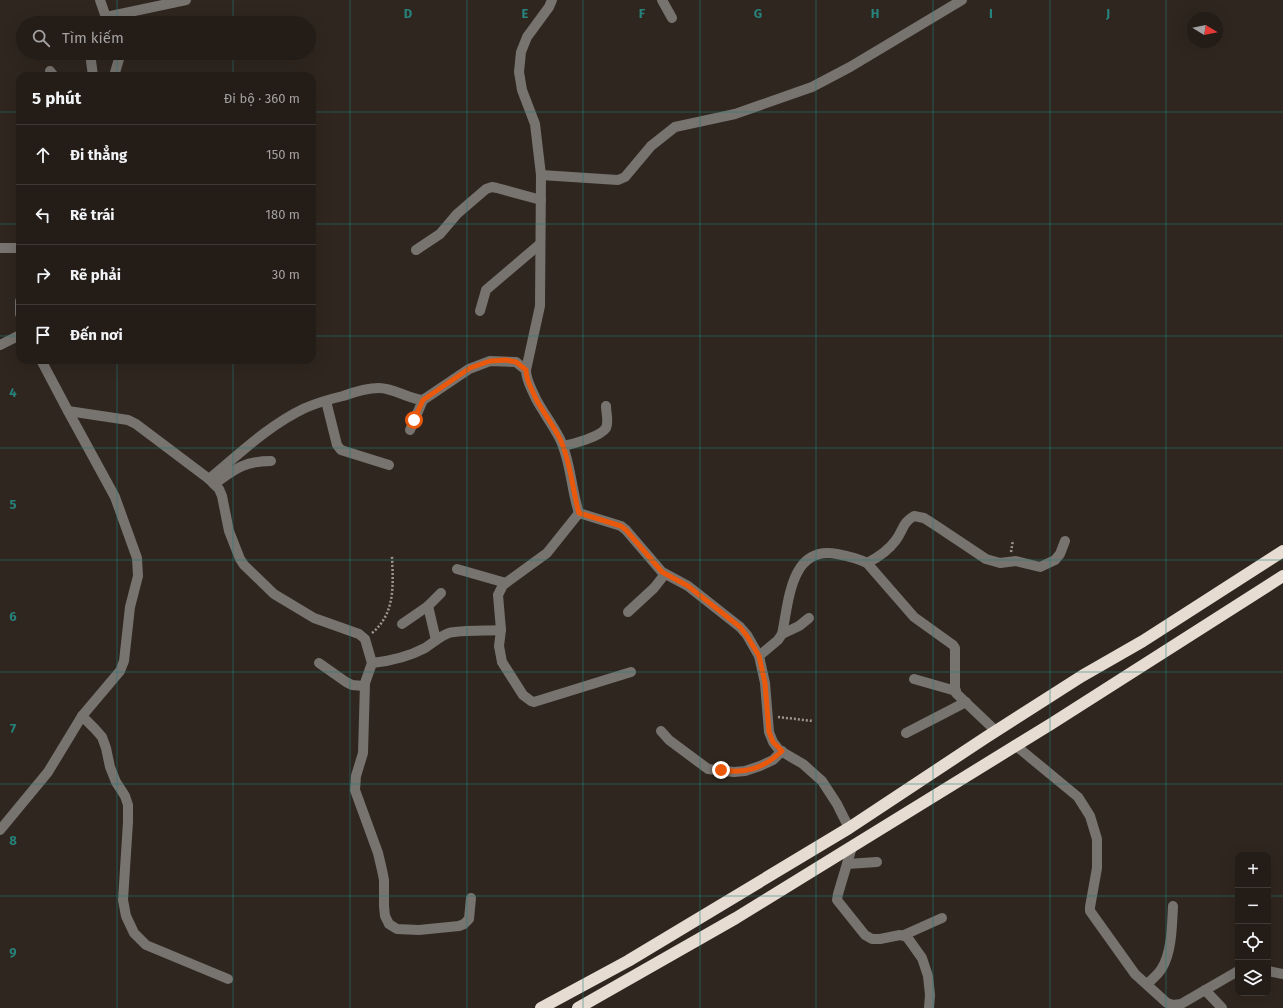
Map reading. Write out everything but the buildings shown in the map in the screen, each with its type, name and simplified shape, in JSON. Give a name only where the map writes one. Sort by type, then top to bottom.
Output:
[{"type":"highway","points":[[541,1008],[628,961],[849,828],[1082,676],[1142,641],[1283,551]]},
{"type":"highway","points":[[578,1008],[736,918],[852,847],[1283,576]]},
{"type":"street","points":[[100,0],[106,16]]},
{"type":"street","points":[[123,16],[186,0]]},
{"type":"street","points":[[552,0],[527,37],[521,52],[519,72],[522,90],[535,124],[541,174],[539,311],[526,370],[526,378],[560,438],[567,458],[579,513]]},
{"type":"street","points":[[662,0],[672,18]]},
{"type":"street","points":[[541,174],[618,180],[625,177],[651,146],[675,127],[735,114],[812,87],[850,67],[962,0]]},
{"type":"street","points":[[91,60],[92,72]]},
{"type":"street","points":[[115,72],[119,60]]},
{"type":"street","points":[[416,250],[440,234],[457,214],[486,189],[492,187],[497,188],[540,200]]},
{"type":"street","points":[[480,311],[486,290],[540,244]]},
{"type":"street","points":[[0,248],[16,248]]},
{"type":"street","points":[[0,345],[16,337]]},
{"type":"street","points":[[410,430],[423,400],[470,368],[490,361],[516,362],[526,370]]},
{"type":"street","points":[[0,830],[53,766],[82,716],[120,671],[124,661],[130,607],[138,576],[137,558],[115,497],[43,364]]},
{"type":"street","points":[[212,482],[262,435],[306,408],[359,391],[380,388],[397,392],[415,400],[423,400]]},
{"type":"street","points":[[326,401],[337,445],[341,450],[389,465]]},
{"type":"street","points":[[563,446],[578,442],[601,432],[607,424],[606,406]]},
{"type":"street","points":[[68,411],[128,420],[136,424],[212,482],[222,496],[229,532],[244,565],[274,594],[314,618],[359,634],[365,640],[372,663],[364,686],[363,753],[356,776],[355,790],[378,853],[384,880],[384,906],[389,924],[397,929],[419,930],[459,926],[469,919],[471,898]]},
{"type":"street","points":[[212,482],[244,464],[257,461],[271,461]]},
{"type":"street","points":[[579,513],[621,526],[626,530],[656,567],[688,586],[740,627],[759,656],[765,683],[769,732],[773,742],[782,751],[803,764],[822,781],[837,804],[849,828]]},
{"type":"street","points":[[579,513],[547,553],[506,583],[500,590],[498,595],[501,630],[499,646],[502,662],[523,696],[534,702],[631,672]]},
{"type":"street","points":[[867,563],[886,552],[902,531],[905,523],[914,516],[924,518],[986,560],[1000,563],[1016,561],[1040,567],[1054,560],[1060,554],[1065,540]]},
{"type":"street","points":[[759,656],[778,640],[782,634],[792,581],[800,566],[813,556],[828,553],[859,558],[867,563],[914,617],[953,644],[955,648],[956,691],[958,696],[996,731]]},
{"type":"street","points":[[457,569],[506,583]]},
{"type":"street","points":[[628,612],[654,588],[666,574]]},
{"type":"street","points":[[402,624],[428,606],[441,593]]},
{"type":"street","points":[[428,606],[436,640]]},
{"type":"street","points":[[782,634],[799,626],[809,618]]},
{"type":"street","points":[[372,663],[408,656],[426,647],[441,636],[451,633],[501,630]]},
{"type":"street","points":[[319,663],[346,682],[352,685],[364,686]]},
{"type":"street","points":[[914,679],[956,691]]},
{"type":"street","points":[[906,733],[966,702]]},
{"type":"street","points":[[82,716],[96,728],[102,737],[110,767],[128,805],[123,900],[126,916],[134,933],[146,945],[228,979]]},
{"type":"street","points":[[661,731],[669,740],[708,769],[734,772],[745,771],[773,760],[782,751]]},
{"type":"street","points":[[1015,745],[1078,798],[1090,816],[1097,839],[1097,868],[1090,911],[1135,974],[1167,1003],[1173,1005],[1181,1004],[1235,973]]},
{"type":"street","points":[[852,847],[837,900],[865,935],[880,939],[904,935],[942,918]]},
{"type":"street","points":[[847,864],[877,862]]},
{"type":"street","points":[[1147,984],[1163,967],[1167,955],[1172,926],[1173,906]]},
{"type":"street","points":[[904,935],[922,958],[928,976],[930,995],[929,1008]]},
{"type":"street","points":[[1271,972],[1283,974]]},
{"type":"street","points":[[1205,990],[1222,1008]]},
{"type":"path","points":[[365,640],[378,628],[386,616],[391,601],[393,590],[392,556]]},
{"type":"path","points":[[768,716],[813,721]]},
{"type":"route","points":[[414,420],[423,400],[470,368],[490,361],[506,360],[516,362],[526,370],[526,378],[560,438],[567,458],[579,513],[621,526],[626,530],[656,567],[662,572],[688,586],[740,627],[759,656],[765,683],[769,732],[773,742],[779,750],[782,751],[773,760],[745,771],[734,772],[721,770]]}]
